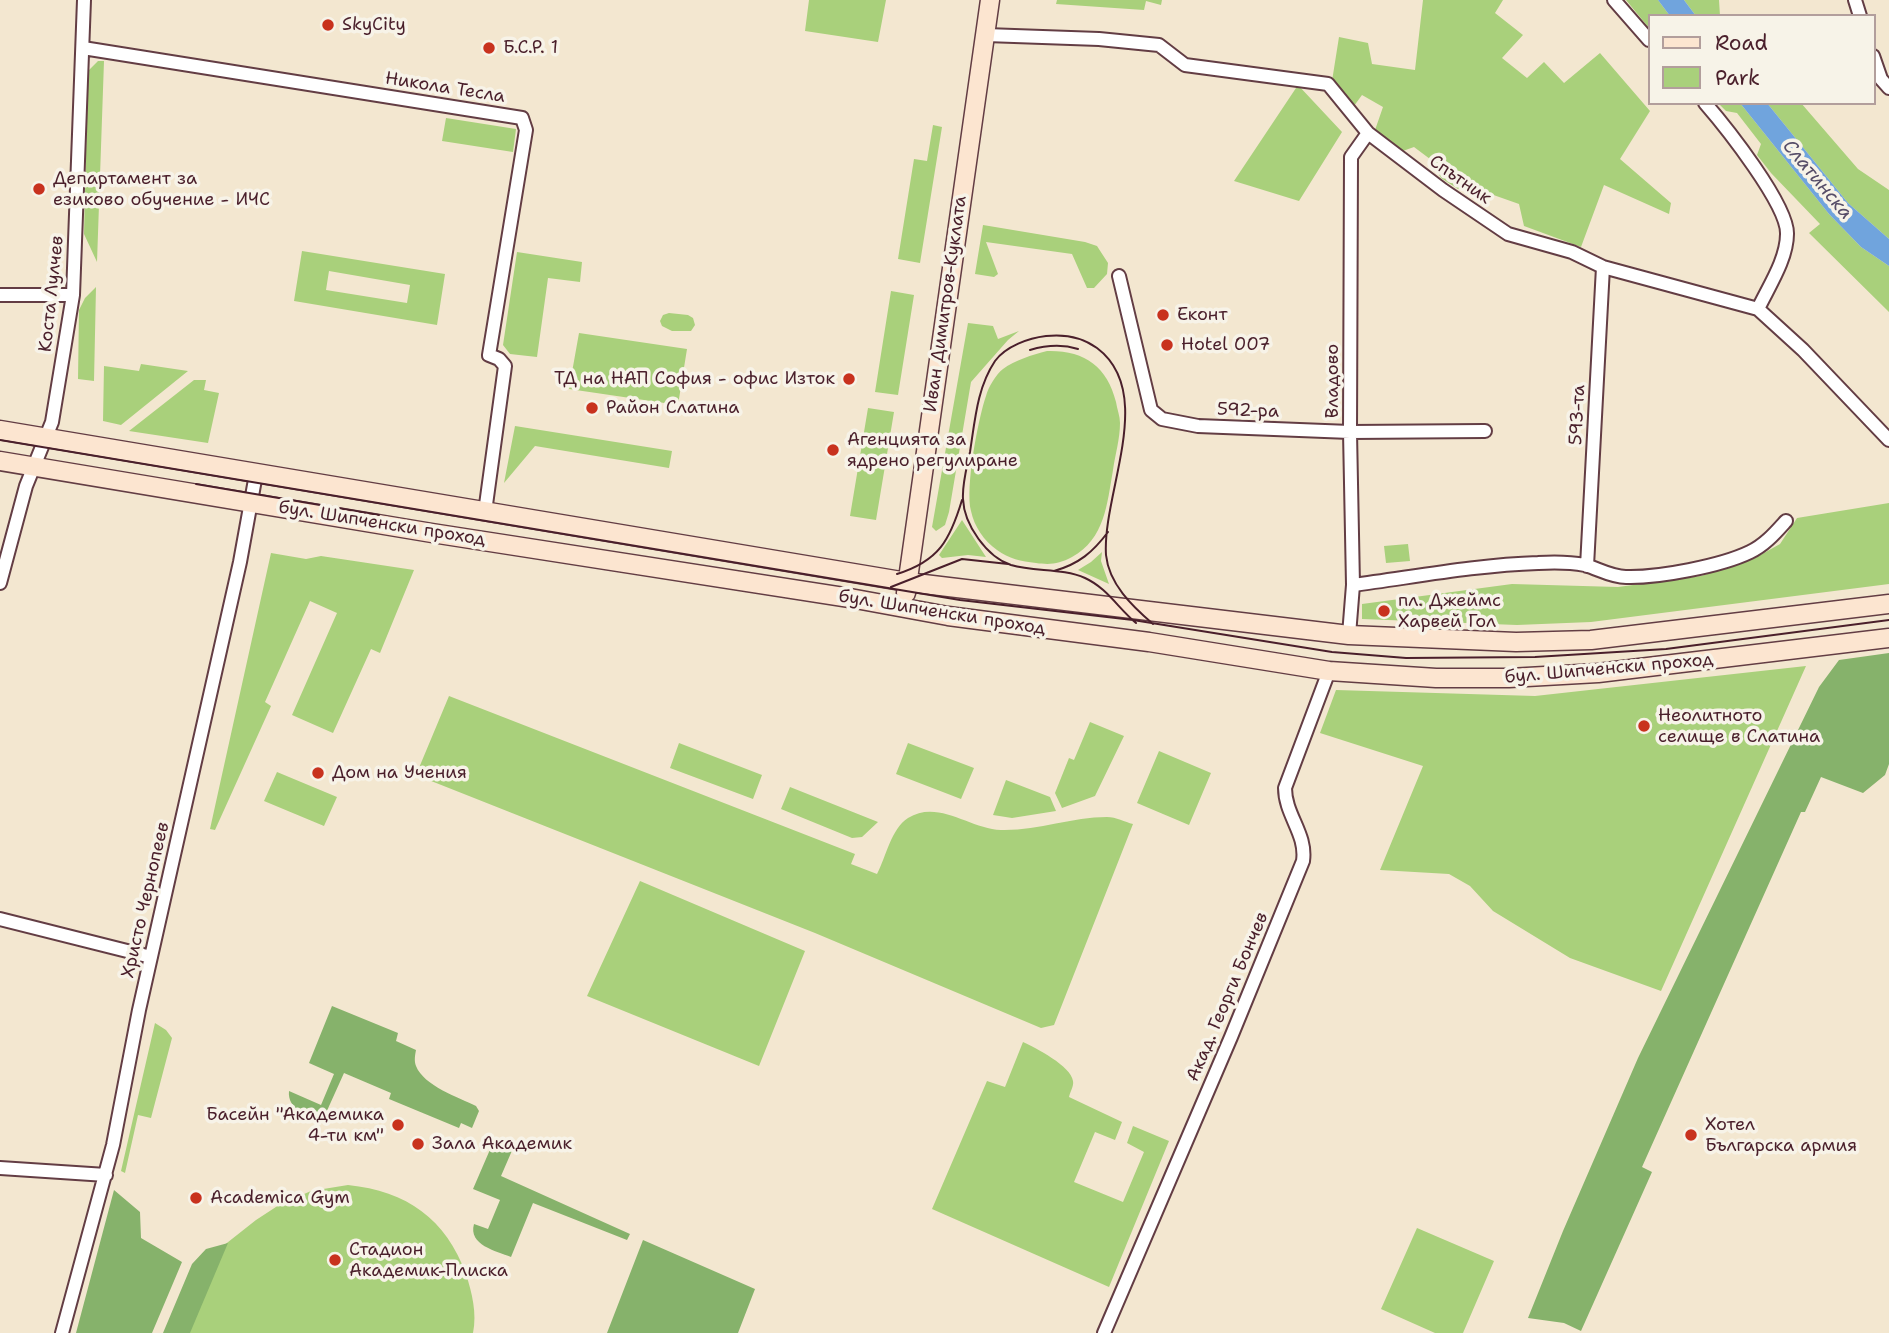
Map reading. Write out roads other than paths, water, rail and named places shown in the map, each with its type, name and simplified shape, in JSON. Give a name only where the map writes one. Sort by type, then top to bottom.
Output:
[{"type":"main road","name":"Иван Димитров-Куклата","points":[[904,608],[990,0]]},
{"type":"main road","name":"бул. Шипченски проход","points":[[0,430],[907,582],[1349,635],[1502,642],[1591,640],[1889,604]]},
{"type":"main road","name":"бул. Шипченски проход","points":[[0,461],[948,616],[1149,642],[1329,671],[1448,678],[1585,674],[1889,638]]},
{"type":"street","name":"Коста Лулчев","points":[[0,583],[26,486],[47,437],[55,410],[74,295],[85,0]]},
{"type":"street","points":[[1615,0],[1647,38]]},
{"type":"street","name":"Спътник","points":[[986,34],[1099,39],[1159,45],[1185,65],[1328,83],[1368,133],[1443,190],[1508,233],[1572,252],[1603,267],[1758,309],[1803,350],[1889,440]]},
{"type":"street","name":"Никола Тесла","points":[[83,47],[522,118],[526,130],[489,355],[499,359],[505,366],[485,512]]},
{"type":"street","points":[[1875,62],[1881,79],[1889,88]]},
{"type":"street","points":[[1707,105],[1731,133],[1759,175],[1782,214],[1788,231],[1786,248],[1758,309]]},
{"type":"street","name":"Владово","points":[[1349,635],[1353,585],[1350,432],[1351,157],[1368,133]]},
{"type":"street","name":"593-та","points":[[1587,566],[1603,267]]},
{"type":"street","name":"592-ра","points":[[1119,276],[1151,410],[1162,419],[1198,426],[1350,432],[1485,431]]},
{"type":"street","points":[[0,295],[74,295]]},
{"type":"street","name":"Христо Чернопеев","points":[[62,1333],[106,1175],[151,957],[240,562],[256,474]]},
{"type":"street","points":[[1353,585],[1508,564],[1563,562],[1626,578],[1715,564],[1751,552],[1771,538],[1786,521]]},
{"type":"street","name":"Акад. Георги Бончев","points":[[1104,1333],[1303,861],[1305,849],[1285,801],[1284,788],[1329,671]]},
{"type":"street","points":[[0,919],[151,957]]},
{"type":"street","points":[[0,1168],[106,1175]]},
{"type":"water","points":[[1658,0],[1684,0],[1694,14],[1668,14]]},
{"type":"water","name":"Слатинска","points":[[1742,105],[1769,105],[1848,203],[1889,239],[1889,266],[1861,247],[1829,214]]},
{"type":"tram line","points":[[1136,623],[1093,582],[1067,573],[1011,565],[994,555],[972,529],[964,509],[963,487],[980,393],[995,361],[1018,344],[1046,336],[1073,337],[1097,348],[1114,367],[1123,391],[1125,417],[1107,530],[1106,555],[1117,585],[1153,624]]},
{"type":"tram line","points":[[1030,350],[1054,346],[1078,349]]},
{"type":"tram line","points":[[0,440],[960,600],[1133,620],[1332,652],[1406,658],[1535,657],[1666,649],[1889,620]]},
{"type":"tram line","points":[[196,484],[379,515]]},
{"type":"tram line","points":[[897,574],[923,563],[941,547],[953,527],[962,500]]},
{"type":"tram line","points":[[1054,571],[1085,556],[1108,532]]},
{"type":"tram line","points":[[891,587],[962,559],[1008,564]]},
{"type":"place","name":"SkyCity","points":[[328,25]]},
{"type":"place","name":"Б.С.Р. 1","points":[[489,48]]},
{"type":"place","name":"Департамент за езиково обучение - ИЧС","points":[[39,189]]},
{"type":"place","name":"Еконт","points":[[1163,315]]},
{"type":"place","name":"Hotel 007","points":[[1167,345]]},
{"type":"place","name":"ТД на НАП София - офис Изток","points":[[849,379]]},
{"type":"place","name":"Район Слатина","points":[[592,408]]},
{"type":"place","name":"Агенцията за ядрено регулиране","points":[[833,450]]},
{"type":"place","name":"пл. Джеймс Харвей Гол","points":[[1384,611]]},
{"type":"place","name":"Неолитното селище в Слатина","points":[[1644,726]]},
{"type":"place","name":"Дом на Учения","points":[[318,773]]},
{"type":"place","name":"Басейн \"Академика 4-ти км\"","points":[[398,1125]]},
{"type":"place","name":"Хотел Българска армия","points":[[1691,1135]]},
{"type":"place","name":"Зала Академик","points":[[418,1144]]},
{"type":"place","name":"Academica Gym","points":[[196,1198]]},
{"type":"place","name":"Стадион Академик-Плиска","points":[[335,1260]]}]
